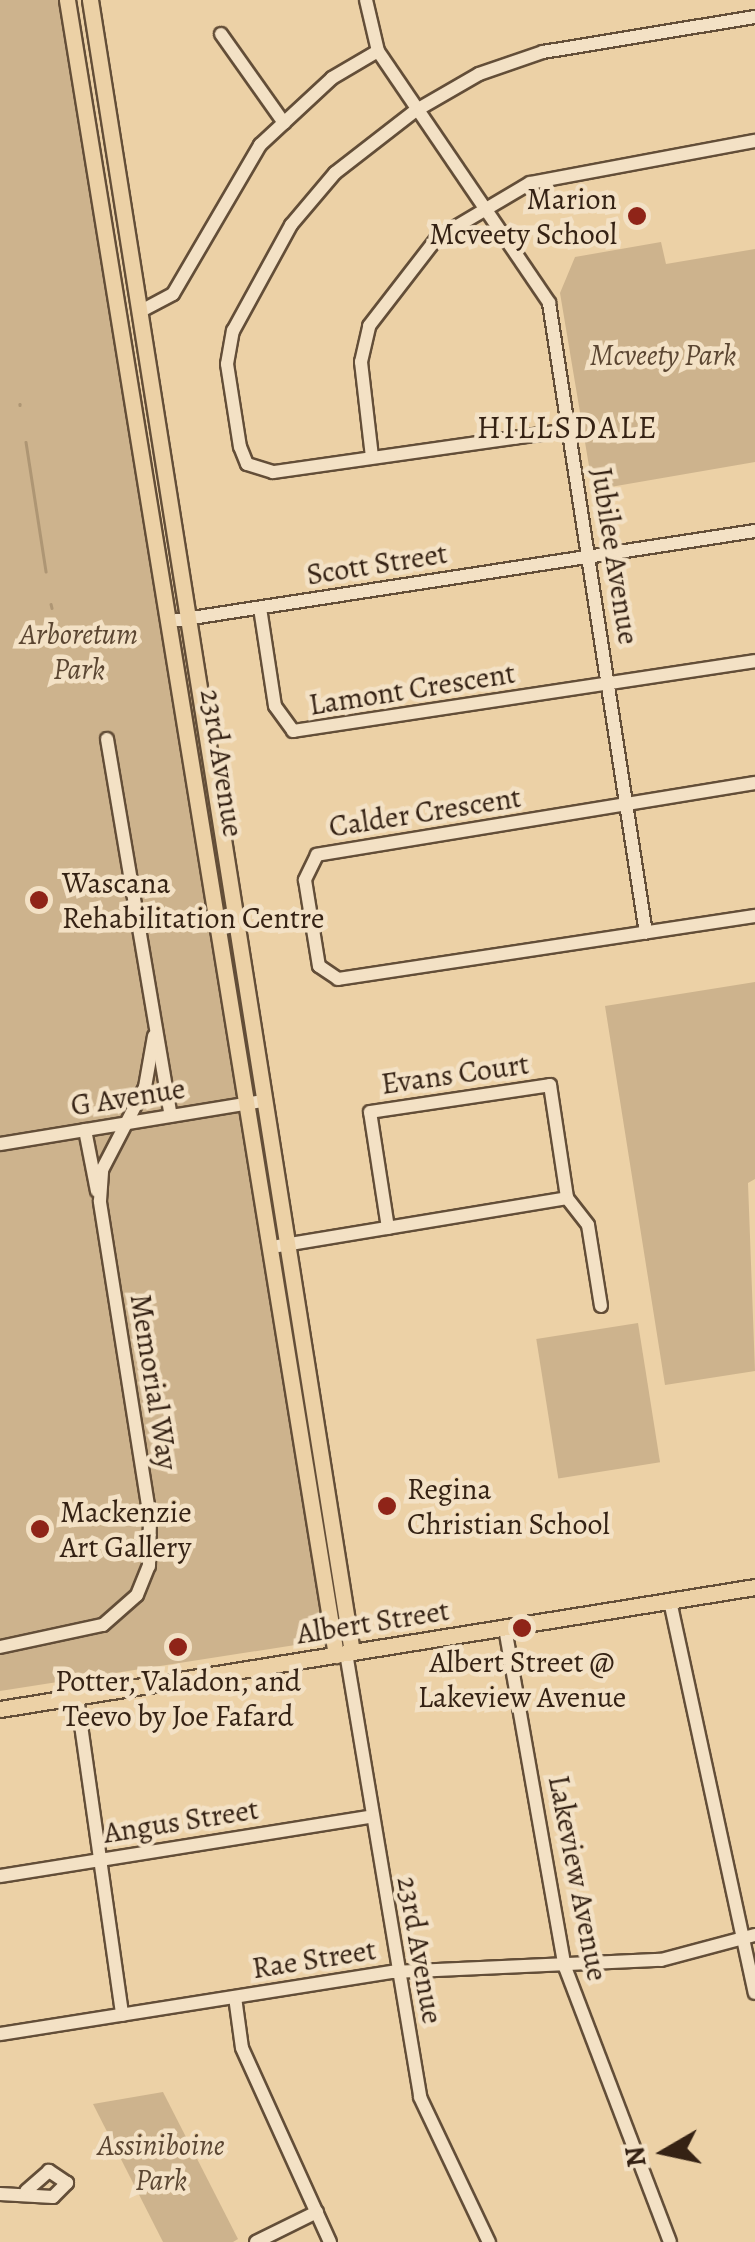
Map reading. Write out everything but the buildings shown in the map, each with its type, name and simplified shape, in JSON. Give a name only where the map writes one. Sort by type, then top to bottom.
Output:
[{"type":"main road","name":"23rd Avenue","points":[[68,0],[180,620],[345,1654]]},
{"type":"main road","name":"23rd Avenue","points":[[90,0],[141,311],[180,620]]},
{"type":"main road","name":"Albert Street","points":[[0,1709],[755,1587]]},
{"type":"street","name":"Jubilee Avenue","points":[[366,0],[378,51],[415,111],[549,303],[646,933]]},
{"type":"street","points":[[569,430],[273,472],[247,464],[227,364],[233,331],[290,225],[335,173],[415,111],[480,74],[543,52],[755,17]]},
{"type":"street","points":[[221,34],[284,123]]},
{"type":"street","points":[[141,311],[174,294],[234,184],[284,123],[378,51]]},
{"type":"street","points":[[372,457],[361,362],[369,326],[437,238],[484,206],[582,169],[755,141]]},
{"type":"street","name":"Scott Street","points":[[180,620],[755,531]]},
{"type":"street","name":"Lamont Crescent","points":[[260,608],[275,706],[293,731],[610,683]]},
{"type":"street","points":[[610,683],[755,661]]},
{"type":"street","name":"Memorial Way","points":[[107,739],[154,1036],[171,1116]]},
{"type":"street","points":[[628,804],[755,784]]},
{"type":"street","name":"Calder Crescent","points":[[628,804],[317,855],[305,880],[320,966],[338,979],[646,933]]},
{"type":"street","points":[[646,933],[755,916]]},
{"type":"street","name":"Memorial Way","points":[[0,1647],[103,1625],[137,1595],[149,1566],[150,1518],[100,1202],[102,1170],[146,1087],[154,1036]]},
{"type":"street","name":"Evans Court","points":[[388,1228],[370,1112],[550,1085],[567,1198]]},
{"type":"street","name":"G Avenue","points":[[0,1144],[256,1102]]},
{"type":"street","points":[[86,1130],[100,1202]]},
{"type":"street","points":[[279,1246],[567,1198],[588,1225],[601,1306]]},
{"type":"street","points":[[670,1601],[739,1940],[755,1993]]},
{"type":"street","name":"Lakeview Avenue","points":[[505,1628],[565,1967],[670,2242]]},
{"type":"street","name":"23rd Avenue","points":[[345,1654],[393,1972],[420,2097],[489,2242]]},
{"type":"street","points":[[76,1698],[122,2015]]},
{"type":"street","name":"Angus Street","points":[[0,1876],[370,1818]]},
{"type":"street","name":"Rae Street","points":[[0,2034],[393,1972],[661,1960],[755,1935]]},
{"type":"street","points":[[235,1997],[242,2048],[330,2242]]},
{"type":"street","points":[[0,2194],[26,2191]]},
{"type":"street","points":[[256,2242],[316,2212]]},
{"type":"green space","name":"Arboretum Park","points":[[0,0],[59,0],[323,1627],[308,1643],[0,1691]]},
{"type":"green space","name":"Mcveety Park","points":[[661,242],[666,264],[755,249],[755,462],[593,490],[560,293],[575,257]]},
{"type":"green space","points":[[755,982],[755,1179],[748,1183],[755,1371],[665,1385],[605,1006]]},
{"type":"green space","points":[[638,1323],[660,1462],[558,1478],[536,1339]]},
{"type":"green space","name":"Assiniboine Park","points":[[163,2092],[238,2239],[233,2242],[163,2242],[93,2104]]},
{"type":"waterway","points":[[26,442],[46,571]]},
{"type":"waterway","points":[[51,604],[52,608]]},
{"type":"place","name":"Marion Mcveety School","points":[[637,216]]},
{"type":"place","name":"Wascana Rehabilitation Centre","points":[[39,900]]},
{"type":"place","name":"Regina Christian School","points":[[387,1506]]},
{"type":"place","name":"Mackenzie Art Gallery","points":[[40,1529]]},
{"type":"place","name":"Albert Street @ Lakeview Avenue","points":[[522,1628]]},
{"type":"place","name":"Potter, Valadon, and Teevo by Joe Fafard","points":[[178,1647]]},
{"type":"district","name":"HILLSDALE","points":[[568,427]]}]
